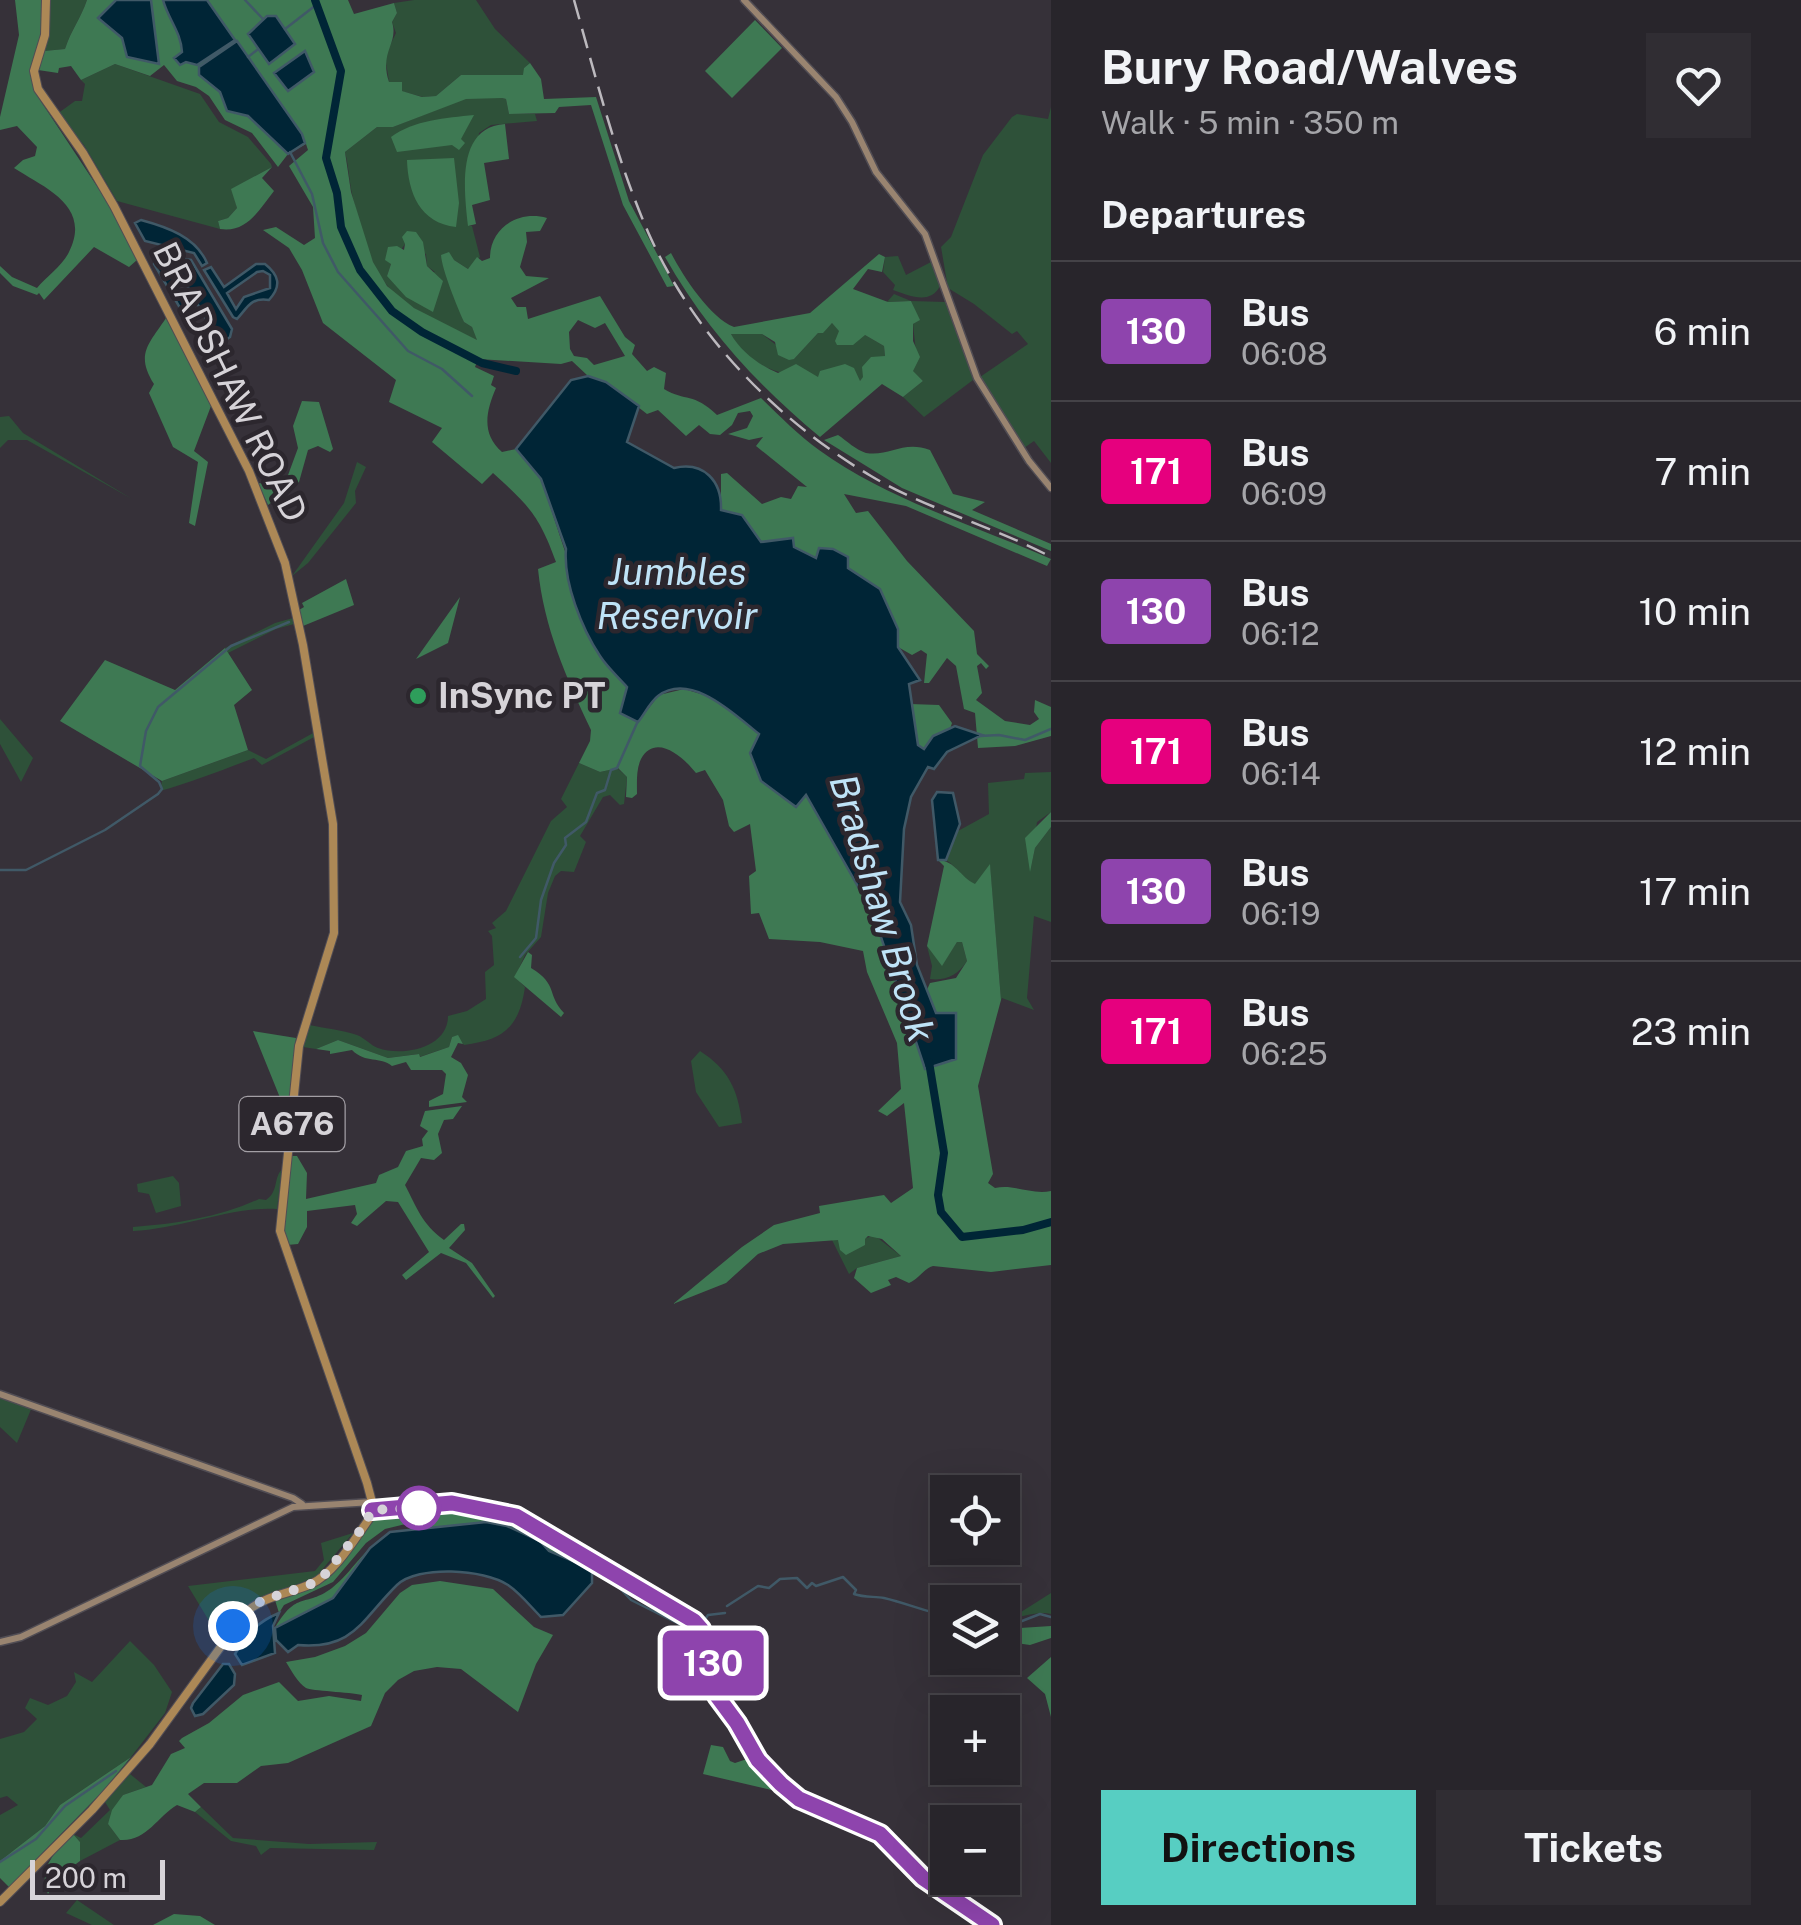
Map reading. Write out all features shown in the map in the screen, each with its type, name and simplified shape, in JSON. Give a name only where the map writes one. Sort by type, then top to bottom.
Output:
[{"type":"main road","name":"BRADSHAW ROAD","points":[[46,0],[44,35],[34,70],[38,90],[83,153],[114,206],[249,471],[285,563],[304,645],[333,824],[334,933],[299,1046],[280,1222],[286,1254],[327,1364],[372,1506]]},
{"type":"main road","points":[[0,1902],[92,1810],[150,1744],[239,1619],[261,1601],[322,1578],[364,1526],[372,1506]]},
{"type":"street","points":[[744,0],[836,96],[876,172],[925,234],[976,378],[1051,488]]},
{"type":"street","points":[[0,1394],[302,1504]]},
{"type":"street","points":[[0,1642],[38,1628],[302,1504],[452,1503],[516,1516],[694,1621],[711,1654],[717,1696],[758,1760],[781,1784],[799,1799],[880,1834],[923,1878],[992,1925]]},
{"type":"green space","points":[[15,0],[41,0],[41,35],[31,71],[40,100],[114,212],[137,260],[129,267],[94,247],[44,300],[39,293],[13,286],[0,273],[0,266],[12,277],[37,288],[66,257],[75,236],[70,210],[62,200],[14,168],[35,156],[37,147],[17,126],[0,130],[19,35]]},
{"type":"green space","points":[[50,0],[87,0],[65,49],[44,51],[50,27]]},
{"type":"green space","points":[[87,0],[348,0],[354,14],[394,3],[397,13],[386,63],[389,82],[402,82],[402,91],[422,97],[436,96],[461,75],[523,75],[530,63],[541,79],[544,99],[596,97],[629,201],[674,286],[667,287],[623,205],[591,105],[559,107],[555,113],[509,114],[506,99],[502,98],[466,99],[393,127],[377,127],[345,152],[351,192],[373,262],[387,286],[414,308],[477,340],[461,315],[441,255],[449,252],[468,269],[477,257],[482,261],[490,258],[495,238],[508,224],[526,217],[547,218],[540,231],[526,232],[520,267],[526,276],[549,278],[511,298],[517,307],[526,307],[528,319],[600,296],[625,337],[635,345],[632,354],[647,371],[654,367],[666,373],[664,389],[702,403],[717,415],[761,398],[811,444],[846,468],[932,510],[1051,559],[1047,566],[906,506],[844,494],[856,513],[868,511],[907,561],[974,631],[977,654],[989,666],[977,666],[982,693],[976,700],[1005,721],[1030,725],[1039,719],[1034,712],[1035,700],[1051,707],[1051,736],[1015,746],[978,748],[975,713],[964,709],[956,666],[947,658],[929,683],[924,683],[927,654],[921,650],[912,655],[898,647],[880,589],[819,548],[817,558],[794,547],[793,538],[762,542],[742,515],[721,510],[721,474],[727,473],[762,504],[781,497],[791,499],[798,486],[807,487],[756,446],[763,437],[749,440],[728,434],[747,428],[753,416],[750,411],[738,413],[720,435],[710,434],[699,425],[686,436],[658,410],[647,414],[606,382],[588,376],[572,361],[561,364],[478,359],[475,367],[494,376],[491,385],[496,388],[487,422],[491,438],[502,452],[516,449],[541,479],[600,657],[627,687],[638,722],[659,695],[684,689],[714,698],[759,734],[806,794],[873,913],[926,1068],[956,1059],[955,1013],[936,1013],[926,992],[930,983],[956,978],[967,961],[962,942],[957,942],[942,966],[927,946],[944,866],[938,860],[949,863],[975,884],[990,864],[1001,1000],[978,1086],[993,1174],[988,1183],[995,1188],[1051,1191],[1051,1265],[991,1272],[933,1266],[909,1283],[896,1277],[888,1280],[891,1285],[871,1293],[854,1278],[857,1268],[901,1256],[882,1239],[868,1236],[865,1245],[846,1255],[838,1240],[783,1244],[758,1254],[726,1283],[673,1304],[774,1225],[820,1213],[819,1206],[884,1195],[891,1203],[913,1188],[904,1103],[887,1116],[878,1111],[901,1089],[897,1043],[867,972],[863,951],[820,942],[769,939],[759,913],[751,914],[749,876],[756,871],[750,824],[734,832],[729,826],[723,800],[705,770],[696,773],[670,750],[654,748],[641,759],[637,794],[632,798],[626,797],[627,777],[618,768],[600,772],[579,763],[591,730],[545,612],[538,569],[556,562],[538,522],[493,473],[482,484],[432,442],[442,428],[389,402],[396,380],[323,323],[289,248],[263,230],[276,227],[304,245],[315,238],[313,207],[289,166],[308,150],[306,144],[288,154],[278,167],[252,133],[225,120],[209,96],[177,81],[164,65],[150,76],[115,64],[81,80],[71,66],[59,68],[58,73],[38,70],[44,51],[65,49]],"holes":[[[578,320],[595,328],[605,323],[625,356],[594,365],[587,358],[574,356],[569,332]]]},
{"type":"green space","points":[[476,0],[495,29],[530,63],[524,68],[524,75],[461,75],[436,96],[401,91],[389,82],[385,56],[396,33],[392,22],[397,13],[394,3]]},
{"type":"green space","points":[[755,20],[782,48],[732,98],[705,71]]},
{"type":"green space","points":[[115,64],[200,94],[219,122],[248,137],[271,164],[272,167],[232,189],[237,208],[228,218],[218,221],[220,229],[117,201],[84,145],[57,114],[75,101],[82,101],[85,84],[81,80]]},
{"type":"green space","points":[[466,98],[502,98],[506,99],[509,114],[535,114],[537,121],[491,125],[479,133],[469,226],[480,257],[468,269],[454,260],[449,278],[464,322],[472,327],[478,341],[405,302],[386,284],[369,254],[345,152],[377,127],[393,127]],"holes":[[[405,244],[426,254],[427,266],[435,272],[387,276]]]},
{"type":"green space","points":[[1051,107],[1051,463],[1034,441],[1024,448],[980,377],[1028,344],[1017,331],[1012,334],[948,288],[941,247],[951,237],[983,155],[1012,117],[1017,114],[1048,119]]},
{"type":"green space","points":[[474,115],[459,150],[452,145],[397,152],[391,137],[420,123]]},
{"type":"green space","points":[[505,124],[509,159],[484,163],[490,200],[472,205],[476,224],[468,226],[465,179],[471,148],[489,128]]},
{"type":"green space","points":[[454,158],[459,203],[456,227],[433,219],[418,204],[407,160]]},
{"type":"green space","points":[[272,167],[262,178],[274,191],[257,213],[238,228],[220,229],[218,221],[228,218],[237,208],[231,189]]},
{"type":"green space","points":[[407,231],[416,232],[423,242],[427,266],[443,281],[433,312],[406,297],[387,276],[391,264],[385,260],[388,247],[404,250],[402,237]]},
{"type":"green space","points":[[671,253],[707,306],[734,327],[810,313],[879,254],[885,257],[882,272],[868,269],[853,289],[888,302],[911,301],[920,320],[913,324],[913,341],[920,357],[913,371],[923,381],[903,397],[882,384],[820,437],[734,354],[697,308],[665,257]],"holes":[[[832,323],[839,331],[837,345],[853,345],[865,335],[884,346],[885,356],[871,357],[862,367],[860,381],[854,368],[845,364],[820,371],[818,377],[796,364],[778,373],[751,357],[731,334],[762,334],[775,342],[778,355],[789,360]]]},
{"type":"green space","points":[[898,256],[906,275],[931,262],[940,286],[936,292],[919,297],[893,290],[895,285],[883,272],[885,257]]},
{"type":"green space","points":[[894,294],[911,301],[887,302]]},
{"type":"green space","points":[[911,301],[945,302],[973,380],[924,417],[903,397],[923,381],[912,371],[916,352],[913,324],[919,320]]},
{"type":"green space","points":[[166,318],[211,406],[194,451],[208,462],[195,526],[189,523],[198,462],[173,447],[149,393],[154,384],[145,365],[146,349]]},
{"type":"green space","points":[[832,323],[840,331],[865,335],[884,346],[885,356],[860,381],[805,378],[770,369],[755,361],[731,334],[762,334],[794,359]]},
{"type":"green space","points":[[302,401],[319,402],[333,449],[330,452],[318,446],[308,450],[299,482],[268,505],[258,483],[284,486],[298,448],[293,426]]},
{"type":"green space","points":[[9,416],[23,433],[132,499],[27,440],[8,440],[0,448],[0,417]]},
{"type":"green space","points":[[838,435],[866,453],[912,447],[930,450],[953,494],[985,502],[972,510],[1051,544],[1051,551],[902,488],[824,440]]},
{"type":"green space","points":[[357,462],[366,467],[355,491],[356,503],[308,563],[292,576],[344,503]]},
{"type":"green space","points":[[346,579],[354,605],[303,626],[299,610],[304,607],[302,603]]},
{"type":"green space","points":[[460,597],[448,643],[416,659]]},
{"type":"green space","points":[[293,618],[294,624],[228,653],[225,648],[275,623]]},
{"type":"green space","points":[[225,648],[252,690],[234,705],[248,750],[162,781],[60,721],[105,660],[175,690]]},
{"type":"green space","points":[[910,704],[939,705],[952,723],[950,729],[933,736],[924,749],[917,745]]},
{"type":"green space","points":[[0,719],[33,758],[21,782],[0,744]]},
{"type":"green space","points":[[315,732],[316,736],[262,765],[254,758],[160,791],[162,781],[248,750],[266,759]]},
{"type":"green space","points":[[579,763],[600,772],[617,768],[627,777],[624,804],[620,805],[610,795],[603,797],[580,836],[586,842],[574,872],[561,871],[555,876],[548,893],[541,937],[525,955],[515,977],[525,987],[518,1013],[507,1030],[489,1040],[464,1045],[457,1036],[452,1037],[449,1047],[419,1057],[418,1054],[388,1058],[338,1040],[316,1049],[303,1047],[309,1025],[357,1035],[388,1051],[411,1050],[441,1036],[448,1016],[467,1011],[486,999],[485,972],[494,965],[492,936],[488,931],[496,928],[492,923],[506,911],[551,821],[567,807],[561,799]]},
{"type":"green space","points":[[1051,772],[1051,812],[1037,822],[1031,867],[1035,848],[1051,827],[1051,922],[1034,916],[1027,998],[1034,1010],[1001,1000],[990,866],[975,885],[946,860],[958,831],[989,814],[988,783],[1024,779],[1025,773]]},
{"type":"green space","points":[[1051,812],[1051,827],[1035,848],[1030,872],[1025,838]]},
{"type":"green space","points":[[957,942],[962,942],[967,961],[946,978],[930,979],[932,966],[927,946],[942,965]]},
{"type":"green space","points":[[528,952],[532,955],[531,968],[549,985],[564,1013],[561,1017],[514,977]]},
{"type":"green space","points":[[253,1031],[296,1038],[289,1110],[285,1110]]},
{"type":"green space","points":[[458,1035],[463,1044],[458,1043],[451,1057],[461,1063],[468,1075],[462,1097],[467,1102],[429,1107],[429,1101],[443,1094],[446,1074],[442,1070],[411,1070],[406,1062],[392,1066],[352,1050],[330,1054],[316,1049],[338,1040],[388,1058],[419,1054],[420,1057],[449,1047],[452,1037]]},
{"type":"green space","points":[[700,1051],[730,1081],[742,1123],[719,1127],[696,1092],[691,1061]]},
{"type":"green space","points":[[462,1106],[453,1119],[444,1120],[438,1134],[442,1153],[434,1160],[421,1158],[405,1185],[425,1222],[444,1240],[464,1224],[465,1230],[449,1248],[472,1263],[493,1298],[466,1263],[441,1253],[406,1280],[402,1275],[429,1252],[398,1202],[386,1201],[357,1226],[351,1223],[357,1214],[355,1205],[307,1211],[307,1227],[298,1244],[287,1245],[283,1223],[291,1156],[297,1156],[307,1173],[306,1199],[376,1183],[379,1175],[398,1167],[406,1151],[423,1146],[422,1139],[428,1131],[420,1126],[425,1111]]},
{"type":"green space","points":[[282,1169],[277,1209],[243,1211],[133,1231],[133,1227],[198,1219],[266,1200],[273,1193]]},
{"type":"green space","points":[[173,1176],[179,1183],[181,1206],[156,1213],[149,1194],[138,1192],[137,1184]]},
{"type":"green space","points":[[874,1235],[901,1256],[857,1268],[849,1274],[832,1240]]},
{"type":"green space","points":[[0,1397],[32,1407],[17,1443],[0,1427]]},
{"type":"green space","points":[[451,1505],[515,1517],[596,1570],[548,1551],[540,1541],[485,1522],[423,1529],[418,1521],[385,1529],[366,1543],[333,1582],[284,1605],[279,1613],[275,1600],[326,1580],[376,1516],[378,1520],[394,1519],[394,1512]]},
{"type":"green space","points":[[353,1533],[316,1577],[257,1600],[220,1639],[188,1586],[315,1571],[324,1560],[321,1543]]},
{"type":"green space","points":[[370,1548],[333,1598],[275,1628],[296,1604],[332,1588]]},
{"type":"green space","points":[[440,1581],[493,1589],[534,1627],[553,1635],[536,1664],[518,1712],[461,1669],[437,1667],[414,1671],[385,1693],[371,1726],[288,1763],[261,1766],[237,1783],[204,1783],[188,1794],[201,1807],[195,1812],[177,1805],[144,1833],[120,1840],[108,1824],[123,1795],[152,1785],[171,1754],[185,1748],[179,1741],[182,1738],[209,1723],[243,1695],[279,1682],[298,1701],[329,1696],[361,1701],[362,1695],[306,1688],[286,1662],[345,1646],[366,1633],[400,1593],[412,1585]]},
{"type":"green space","points":[[1051,1593],[1051,1614],[1020,1616]]},
{"type":"green space","points":[[1051,1626],[1051,1638],[1030,1645],[1020,1644],[1020,1628]]},
{"type":"green space","points":[[130,1641],[154,1665],[172,1692],[165,1713],[131,1757],[60,1805],[45,1826],[0,1861],[0,1815],[18,1805],[7,1796],[0,1798],[0,1739],[24,1732],[37,1719],[25,1708],[30,1698],[48,1705],[67,1696],[76,1682],[74,1672],[92,1682]]},
{"type":"green space","points":[[1051,1657],[1051,1717],[1045,1694],[1027,1678]]},
{"type":"green space","points":[[744,1741],[784,1793],[703,1774],[711,1745],[723,1747],[735,1763],[747,1759],[739,1748]]},
{"type":"green space","points":[[131,1757],[9,1887],[0,1878],[0,1861],[45,1826],[60,1805]]},
{"type":"green space","points":[[130,1774],[146,1787],[123,1795],[108,1824],[120,1840],[80,1861],[80,1842],[73,1834],[81,1838],[110,1810],[105,1802]]},
{"type":"green space","points":[[201,1807],[233,1838],[309,1844],[377,1842],[374,1850],[270,1848],[261,1855],[256,1846],[231,1841],[195,1812]]},
{"type":"green space","points":[[73,1834],[80,1842],[80,1861],[57,1878],[48,1894],[47,1868]]},
{"type":"green space","points":[[77,1900],[114,1925],[92,1925],[66,1913]]},
{"type":"green space","points":[[174,1914],[200,1916],[215,1925],[153,1925]]},
{"type":"water","points":[[116,0],[151,0],[159,64],[127,57],[122,38],[98,18]]},
{"type":"water","points":[[163,0],[207,0],[235,40],[197,65],[180,65],[174,58],[182,52],[181,45]]},
{"type":"water","points":[[267,16],[276,16],[295,44],[269,64],[248,34]]},
{"type":"water","points":[[237,41],[302,134],[305,143],[288,154],[248,116],[227,111],[220,92],[199,75],[199,67]]},
{"type":"water","points":[[305,51],[314,72],[288,91],[274,73]]},
{"type":"water","points":[[141,220],[188,240],[207,263],[202,266],[194,253],[145,241],[135,223]]},
{"type":"water","points":[[158,255],[191,260],[232,329],[230,337],[224,341],[217,338],[177,268],[166,264],[191,315],[186,318],[154,264]]},
{"type":"water","points":[[256,264],[265,264],[277,281],[269,300],[254,302],[237,319],[204,270],[211,267],[224,287]],"holes":[[[257,272],[270,275],[270,288],[244,297],[236,309],[227,293]]]},
{"type":"water","name":"Jumbles Reservoir","points":[[588,376],[606,382],[639,406],[627,442],[674,468],[694,468],[709,476],[718,490],[721,510],[742,515],[761,542],[793,538],[794,547],[816,558],[819,548],[833,549],[848,557],[848,568],[880,589],[898,629],[898,647],[920,680],[909,684],[918,745],[924,749],[933,736],[955,726],[982,735],[947,752],[934,769],[928,767],[911,797],[904,829],[900,902],[911,925],[917,965],[936,1013],[956,1013],[956,1059],[925,1069],[873,913],[806,795],[796,807],[761,781],[750,753],[759,734],[712,698],[684,689],[658,696],[638,722],[620,713],[627,687],[603,660],[587,633],[571,590],[566,549],[541,479],[516,449],[571,380]]},
{"type":"water","points":[[937,792],[953,793],[960,824],[946,860],[938,860],[932,800]]},
{"type":"water","points":[[486,1522],[507,1526],[540,1541],[549,1551],[592,1569],[592,1583],[563,1615],[541,1617],[508,1585],[483,1575],[420,1574],[397,1585],[355,1630],[332,1643],[298,1645],[288,1652],[276,1640],[275,1628],[333,1598],[370,1548],[390,1532]]},
{"type":"water","points":[[279,1613],[273,1626],[275,1653],[242,1665],[235,1654],[244,1640]]},
{"type":"water","points":[[223,1664],[229,1664],[235,1674],[234,1685],[203,1714],[195,1716],[193,1703]]},
{"type":"waterway","points":[[245,0],[263,19]]},
{"type":"waterway","name":"Bradshaw Brook","points":[[315,0],[341,71],[326,158],[337,193],[341,227],[360,270],[392,311],[422,332],[482,363],[516,371]]},
{"type":"waterway","points":[[285,29],[316,5]]},
{"type":"waterway","points":[[248,57],[257,50]]},
{"type":"waterway","points":[[290,152],[312,194],[323,243],[338,272],[408,351],[442,369],[472,396]]},
{"type":"waterway","points":[[0,870],[26,870],[105,830],[158,794],[162,789],[159,782],[140,766],[146,731],[158,707],[231,646],[289,622]]},
{"type":"waterway","points":[[520,957],[536,938],[541,900],[554,863],[566,845],[565,838],[586,822],[597,793],[605,790],[611,770],[617,768],[637,723]]},
{"type":"waterway","points":[[980,736],[1025,740],[1051,729]]},
{"type":"waterway","name":"Bradshaw Brook","points":[[929,1062],[944,1153],[938,1195],[941,1212],[962,1237],[1023,1230],[1051,1222]]},
{"type":"waterway","points":[[727,1606],[758,1586],[769,1588],[780,1579],[797,1578],[807,1588],[812,1583],[816,1586],[843,1577],[856,1590],[854,1594],[930,1611]]},
{"type":"waterway","points":[[603,1578],[611,1579],[631,1600],[687,1628],[694,1626]]},
{"type":"waterway","points":[[703,1622],[708,1615],[725,1613]]},
{"type":"waterway","points":[[1020,1621],[1040,1614],[1051,1617]]},
{"type":"waterway","points":[[0,1862],[36,1839],[65,1806],[116,1771]]},
{"type":"railway","points":[[574,0],[616,147],[648,232],[688,305],[713,339],[771,401],[836,454],[893,488],[1051,557]]},
{"type":"bus line","name":"130","points":[[372,1510],[452,1503],[516,1516],[694,1621],[711,1654],[717,1696],[758,1760],[781,1784],[799,1799],[880,1834],[896,1846],[923,1878],[992,1925]]},
{"type":"place","name":"InSync PT","points":[[418,696]]},
{"type":"route","points":[[233,1626],[261,1601],[322,1578],[364,1526],[372,1510],[419,1508]]}]
